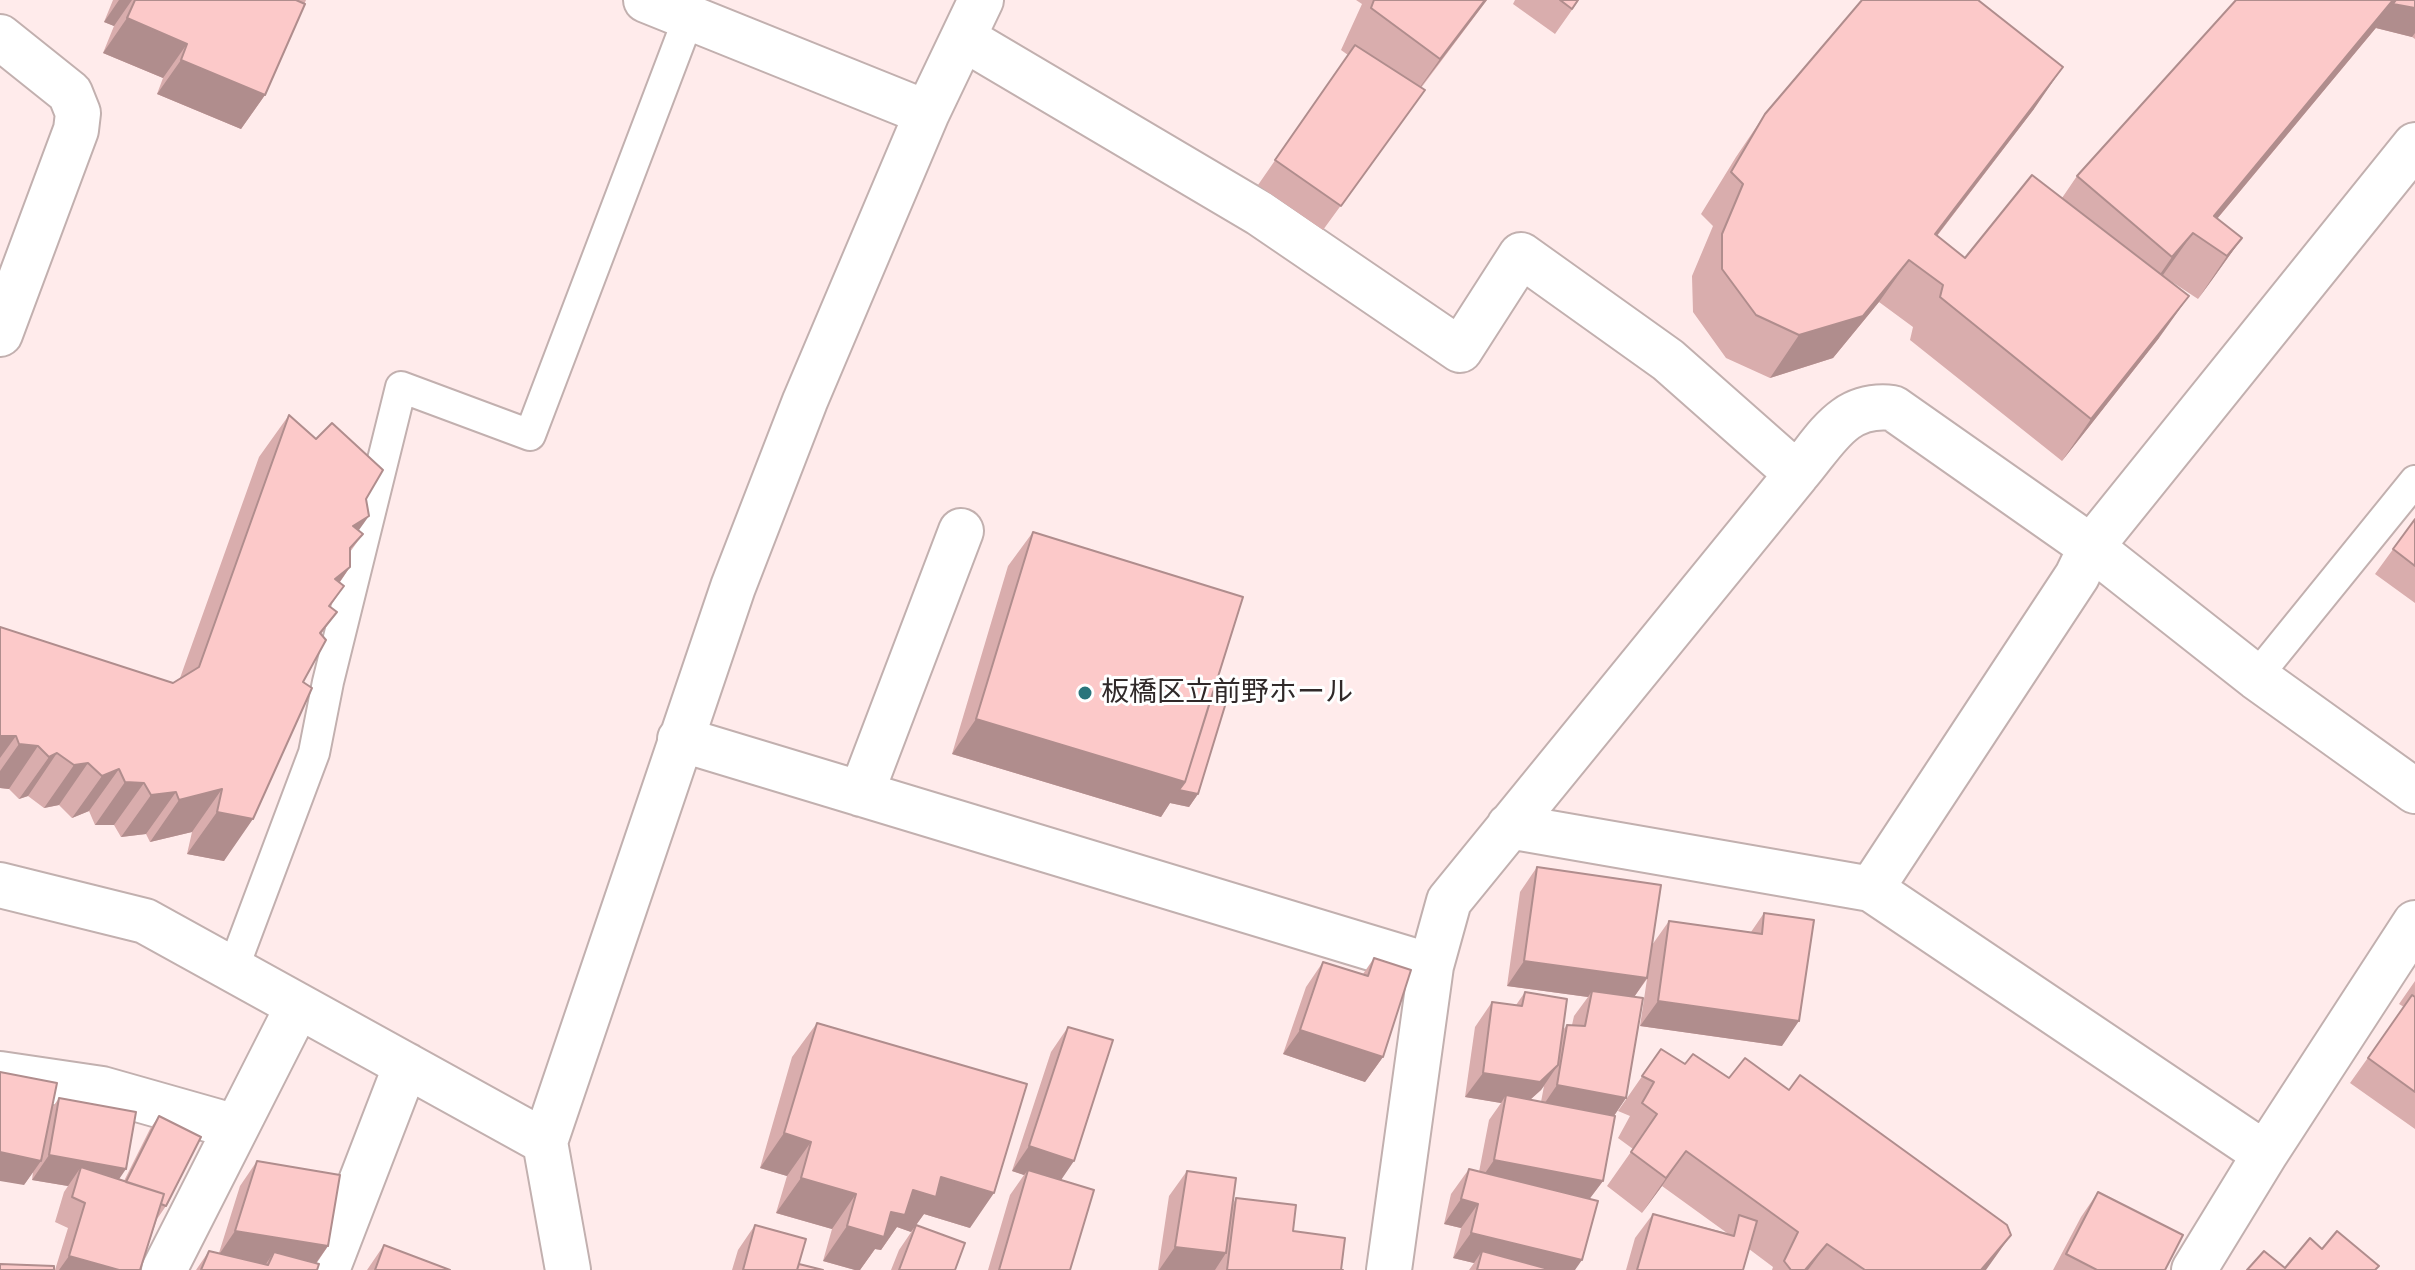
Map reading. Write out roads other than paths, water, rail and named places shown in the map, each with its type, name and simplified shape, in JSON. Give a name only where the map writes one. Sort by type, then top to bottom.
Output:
[{"type":"street","points":[[646,0],[927,113]]},
{"type":"street","points":[[568,1270],[545,1142],[733,587],[805,401],[927,113],[972,19],[1460,350],[1521,255],[1668,360],[1797,474]]},
{"type":"street","points":[[0,37],[70,93],[78,113],[76,130],[0,334]]},
{"type":"street","points":[[1871,889],[2077,576],[2091,547],[2415,145]]},
{"type":"street","points":[[1389,1270],[1431,966],[1449,901],[1797,474],[1843,420],[1857,410],[1875,406],[1893,408],[2091,547],[2256,677],[2415,791]]},
{"type":"street","points":[[861,794],[961,531]]},
{"type":"street","points":[[680,739],[1431,966]]},
{"type":"street","points":[[1509,826],[1871,889],[2265,1154]]},
{"type":"street","points":[[0,885],[145,921],[545,1142]]},
{"type":"street","points":[[2194,1270],[2265,1154],[2415,923]]},
{"type":"street","points":[[164,1270],[298,1006]]},
{"type":"street","points":[[327,1270],[406,1065]]},
{"type":"street","points":[[0,1074],[102,1089],[236,1127]]},
{"type":"lane","points":[[233,969],[314,753],[328,682],[401,387],[530,435],[689,17]]},
{"type":"lane","points":[[2256,677],[2415,481]]},
{"type":"place","name":"板橋区立前野ホール","points":[[1085,693]]}]
